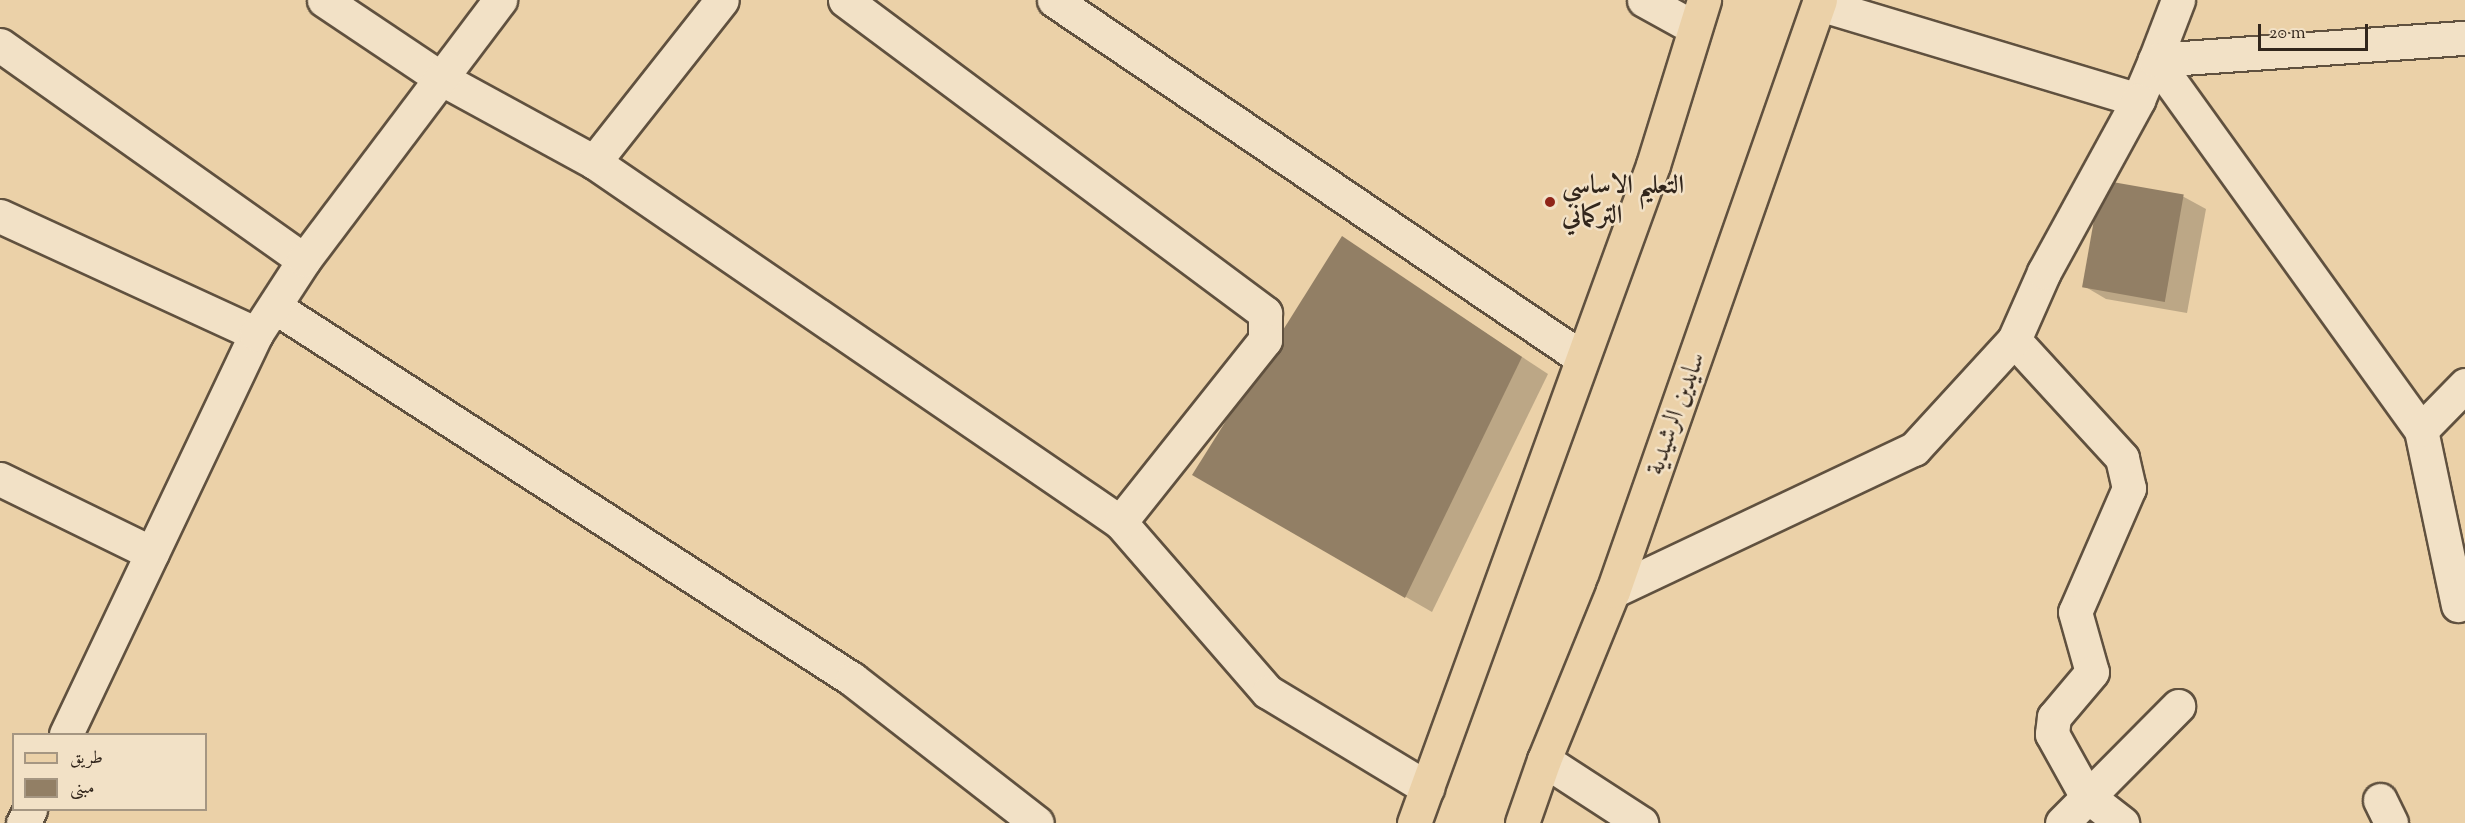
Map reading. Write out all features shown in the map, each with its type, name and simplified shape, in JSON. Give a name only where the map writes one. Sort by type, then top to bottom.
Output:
[{"type":"main road","name":"سايدين الرشيدية","points":[[1522,823],[1544,760],[1613,591],[1819,2]]},
{"type":"main road","points":[[1414,823],[1653,165],[1699,13]]},
{"type":"street","points":[[324,0],[442,79],[594,162],[1120,522],[1268,692],[1427,788]]},
{"type":"street","points":[[67,733],[256,334],[304,260],[500,0]]},
{"type":"street","points":[[594,162],[722,0]]},
{"type":"street","points":[[845,0],[1265,313],[1264,340],[1120,522]]},
{"type":"street","points":[[1054,0],[1582,358]]},
{"type":"street","points":[[1644,0],[1699,13]]},
{"type":"street","points":[[1613,591],[1914,448],[2014,340],[2044,273],[2138,100],[2178,0]]},
{"type":"street","points":[[1819,2],[2138,100]]},
{"type":"street","points":[[2155,60],[2465,38]]},
{"type":"street","points":[[0,45],[304,260]]},
{"type":"street","points":[[2155,60],[2421,430],[2458,605]]},
{"type":"street","points":[[0,216],[256,334]]},
{"type":"street","points":[[275,307],[852,679],[1037,823]]},
{"type":"street","points":[[2014,340],[2122,458],[2129,488],[2074,612],[2092,672],[2054,717],[2052,734],[2086,795],[2122,823]]},
{"type":"street","points":[[2421,430],[2463,391]]},
{"type":"street","points":[[0,479],[152,553]]},
{"type":"street","points":[[2062,823],[2086,795],[2178,705]]},
{"type":"street","points":[[1544,760],[1641,823]]},
{"type":"building","points":[[2101,180],[2184,195],[2165,302],[2082,287]]},
{"type":"building","points":[[1342,236],[1522,357],[1405,598],[1192,475]]},
{"type":"place","name":"التعليم الاساسي التركماني","points":[[1550,202]]}]
